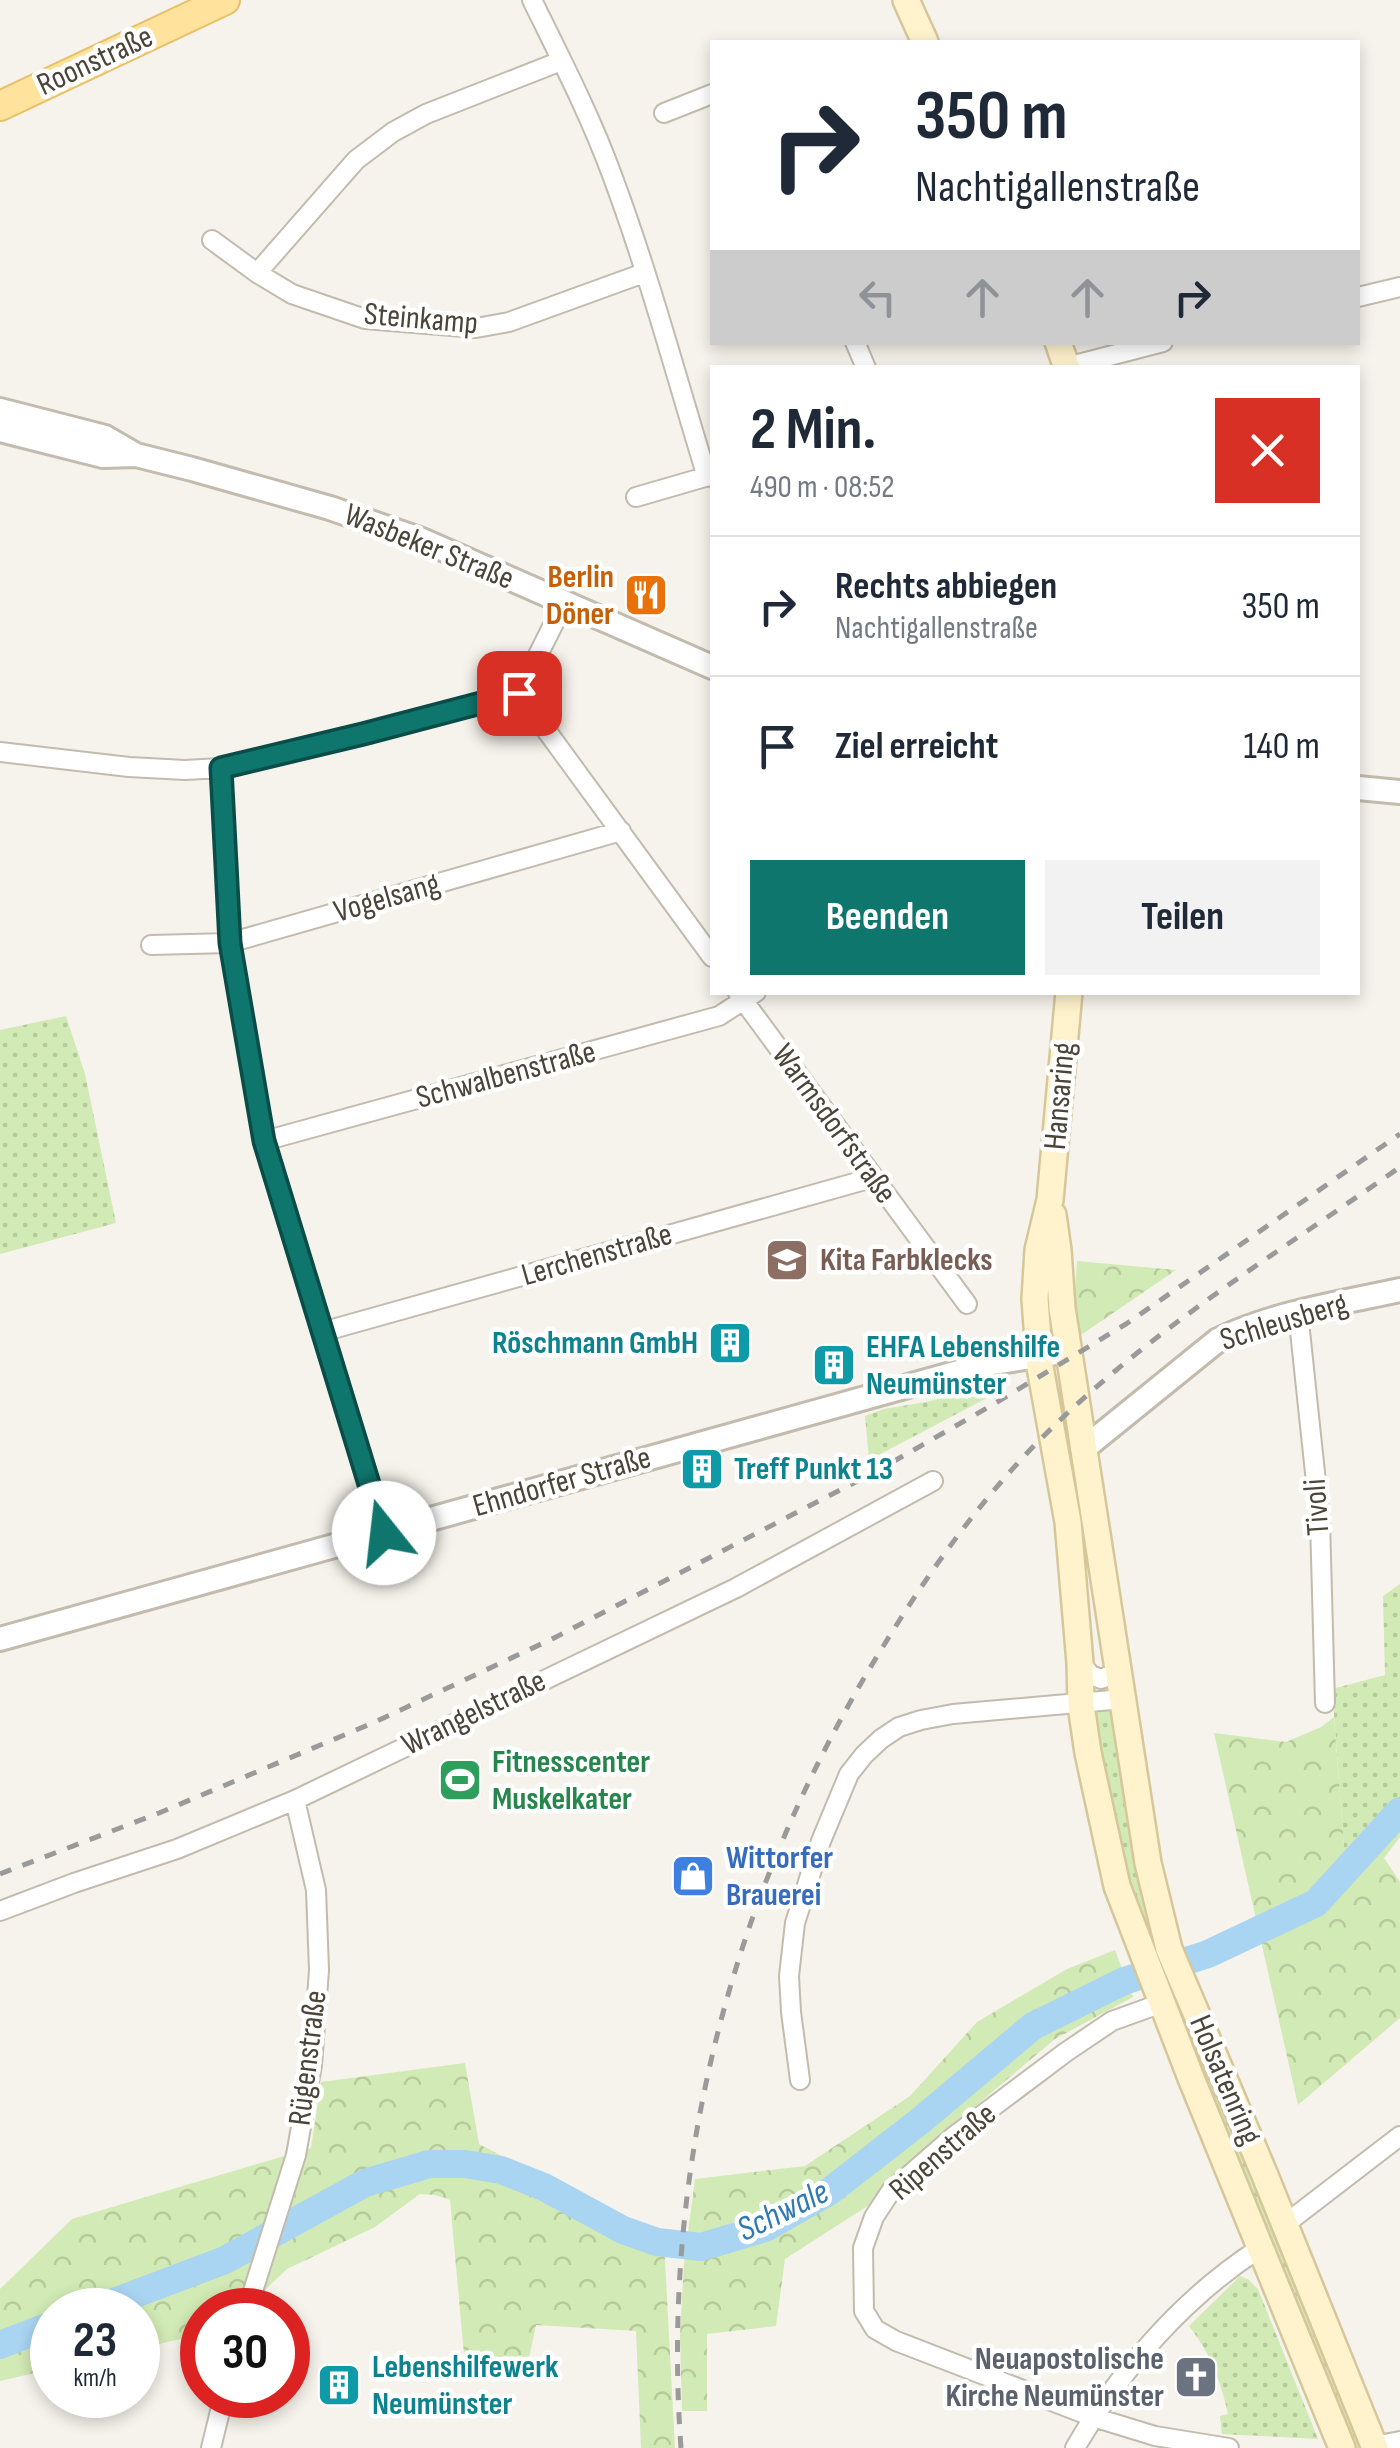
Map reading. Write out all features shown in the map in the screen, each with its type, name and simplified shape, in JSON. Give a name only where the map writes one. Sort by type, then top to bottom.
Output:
[{"type":"main road","name":"Roonstraße","points":[[6,100],[224,0]]},
{"type":"main road","points":[[906,0],[924,40]]},
{"type":"main road","name":"Hansaring","points":[[1040,1355],[1038,1250],[1050,1200],[1069,995]]},
{"type":"main road","name":"Hansaring","points":[[1050,1200],[1068,1351]]},
{"type":"main road","name":"Holsatenring","points":[[1068,1351],[1148,1863],[1169,1949],[1284,2225],[1383,2445]]},
{"type":"main road","name":"Holsatenring","points":[[1040,1355],[1068,1522],[1088,1753],[1117,1886],[1342,2448]]},
{"type":"street","points":[[532,0],[612,175],[710,476],[636,497]]},
{"type":"street","points":[[257,272],[356,160],[393,132],[426,114],[561,61]]},
{"type":"street","points":[[664,113],[710,95]]},
{"type":"street","name":"Steinkamp","points":[[212,240],[292,294],[365,319],[476,328],[509,322],[644,272]]},
{"type":"street","points":[[1360,297],[1400,287]]},
{"type":"street","points":[[1074,365],[1151,345]]},
{"type":"street","name":"Wasbeker Straße","points":[[0,410],[106,437],[136,456]]},
{"type":"street","name":"Wasbeker Straße","points":[[0,430],[103,456],[136,456],[267,489],[400,532],[710,667]]},
{"type":"street","points":[[0,752],[128,766],[221,768],[519,693],[564,603]]},
{"type":"street","points":[[519,693],[710,955]]},
{"type":"street","points":[[221,768],[230,943],[264,1141],[384,1533]]},
{"type":"street","points":[[1360,788],[1400,792]]},
{"type":"street","name":"Vogelsang","points":[[151,946],[230,943],[621,831]]},
{"type":"street","name":"Schwalbenstraße","points":[[264,1141],[719,1016],[746,995]]},
{"type":"street","name":"Warmsdorfstraße","points":[[746,995],[872,1178],[967,1304]]},
{"type":"street","name":"Lerchenstraße","points":[[322,1332],[872,1178]]},
{"type":"street","name":"Schleusberg","points":[[1082,1447],[1208,1346],[1240,1329],[1400,1290]]},
{"type":"street","name":"Tivoli","points":[[1298,1312],[1320,1520],[1325,1703]]},
{"type":"street","name":"Ehndorfer Straße","points":[[0,1639],[877,1393],[987,1364],[1068,1351]]},
{"type":"street","name":"Wrangelstraße","points":[[0,1911],[177,1848],[295,1800],[736,1588],[933,1481]]},
{"type":"street","points":[[1080,1662],[1091,1675],[1101,1679],[1118,1672]]},
{"type":"street","points":[[800,2080],[789,1976],[795,1922],[821,1841],[856,1764],[881,1739],[899,1727],[921,1720],[1123,1699]]},
{"type":"street","name":"Rügenstraße","points":[[253,2288],[296,2155],[312,2065],[318,1970],[316,1890],[295,1800]]},
{"type":"street","name":"Ripenstraße","points":[[1159,1996],[1066,2052],[952,2137],[891,2192],[874,2217],[863,2248],[864,2311],[875,2329],[896,2341],[1093,2417],[1154,2436],[1230,2448]]},
{"type":"street","points":[[1284,2225],[1400,2136]]},
{"type":"street","points":[[1075,2448],[1117,2382],[1160,2334],[1232,2267],[1260,2248]]},
{"type":"street","points":[[210,2448],[218,2418]]},
{"type":"green space","points":[[66,1016],[85,1074],[116,1223],[0,1254],[0,1030]]},
{"type":"green space","points":[[1077,1261],[1176,1270],[1081,1335],[1074,1308]]},
{"type":"green space","points":[[990,1386],[1004,1389],[869,1460],[865,1416]]},
{"type":"green space","points":[[1400,1584],[1400,1815],[1346,1872],[1332,1689],[1385,1675],[1383,1596]]},
{"type":"green space","points":[[1110,1709],[1153,1934],[1150,1938],[1131,1903],[1092,1710]]},
{"type":"green space","points":[[1334,1717],[1346,1871],[1400,1815],[1400,1837],[1384,1858],[1400,1882],[1400,2018],[1298,2105],[1214,1733],[1286,1742]]},
{"type":"green space","points":[[1115,1950],[1133,1997],[1055,2039],[947,2130],[891,2191],[785,2259],[776,2326],[707,2334],[707,2411],[682,2411],[680,2336],[684,2263],[695,2179],[805,2166],[910,2096],[977,2022],[1067,1969]]},
{"type":"green space","points":[[1183,2013],[1369,2448],[1351,2448],[1179,2016]]},
{"type":"green space","points":[[465,2063],[479,2144],[664,2241],[675,2448],[641,2448],[636,2331],[536,2325],[528,2363],[490,2371],[464,2355],[450,2200],[435,2195],[420,2194],[375,2227],[287,2269],[267,2288],[180,2288],[180,2339],[160,2344],[160,2288],[30,2288],[30,2374],[0,2381],[0,2289],[72,2219],[311,2148],[321,2082]]},
{"type":"green space","points":[[1240,2276],[1258,2289],[1318,2439],[1222,2434],[1220,2416],[1228,2414],[1222,2389],[1209,2357],[1189,2326]]},
{"type":"waterway","name":"Schwale","points":[[151,2288],[225,2260],[365,2183],[429,2164],[501,2170],[544,2187],[623,2230],[657,2242],[701,2247],[765,2228],[830,2191],[1033,2026],[1124,1981],[1208,1954],[1316,1903],[1400,1811]]},
{"type":"waterway","name":"Schwale","points":[[0,2345],[30,2333]]},
{"type":"railway","points":[[0,1874],[159,1813],[375,1722],[554,1638],[875,1472],[1126,1324],[1400,1134]]},
{"type":"railway","points":[[681,2448],[678,2342],[683,2237],[696,2133],[718,2030],[748,1930],[786,1832],[831,1737],[922,1586],[985,1501],[1031,1449],[1096,1388],[1180,1320],[1400,1167]]},
{"type":"place","name":"Berlin Döner","points":[[646,595]]},
{"type":"place","name":"Kita Farbklecks","points":[[787,1260]]},
{"type":"place","name":"Röschmann GmbH","points":[[730,1343]]},
{"type":"place","name":"EHFA Lebenshilfe Neumünster","points":[[834,1365]]},
{"type":"place","name":"Treff Punkt 13","points":[[702,1469]]},
{"type":"place","name":"Fitnesscenter Muskelkater","points":[[460,1780]]},
{"type":"place","name":"Wittorfer Brauerei","points":[[693,1876]]},
{"type":"place","name":"Neuapostolische Kirche Neumünster","points":[[1196,2377]]},
{"type":"place","name":"Lebenshilfewerk Neumünster","points":[[339,2385]]},
{"type":"route","points":[[384,1533],[264,1141],[230,943],[221,768],[519,693]]}]
